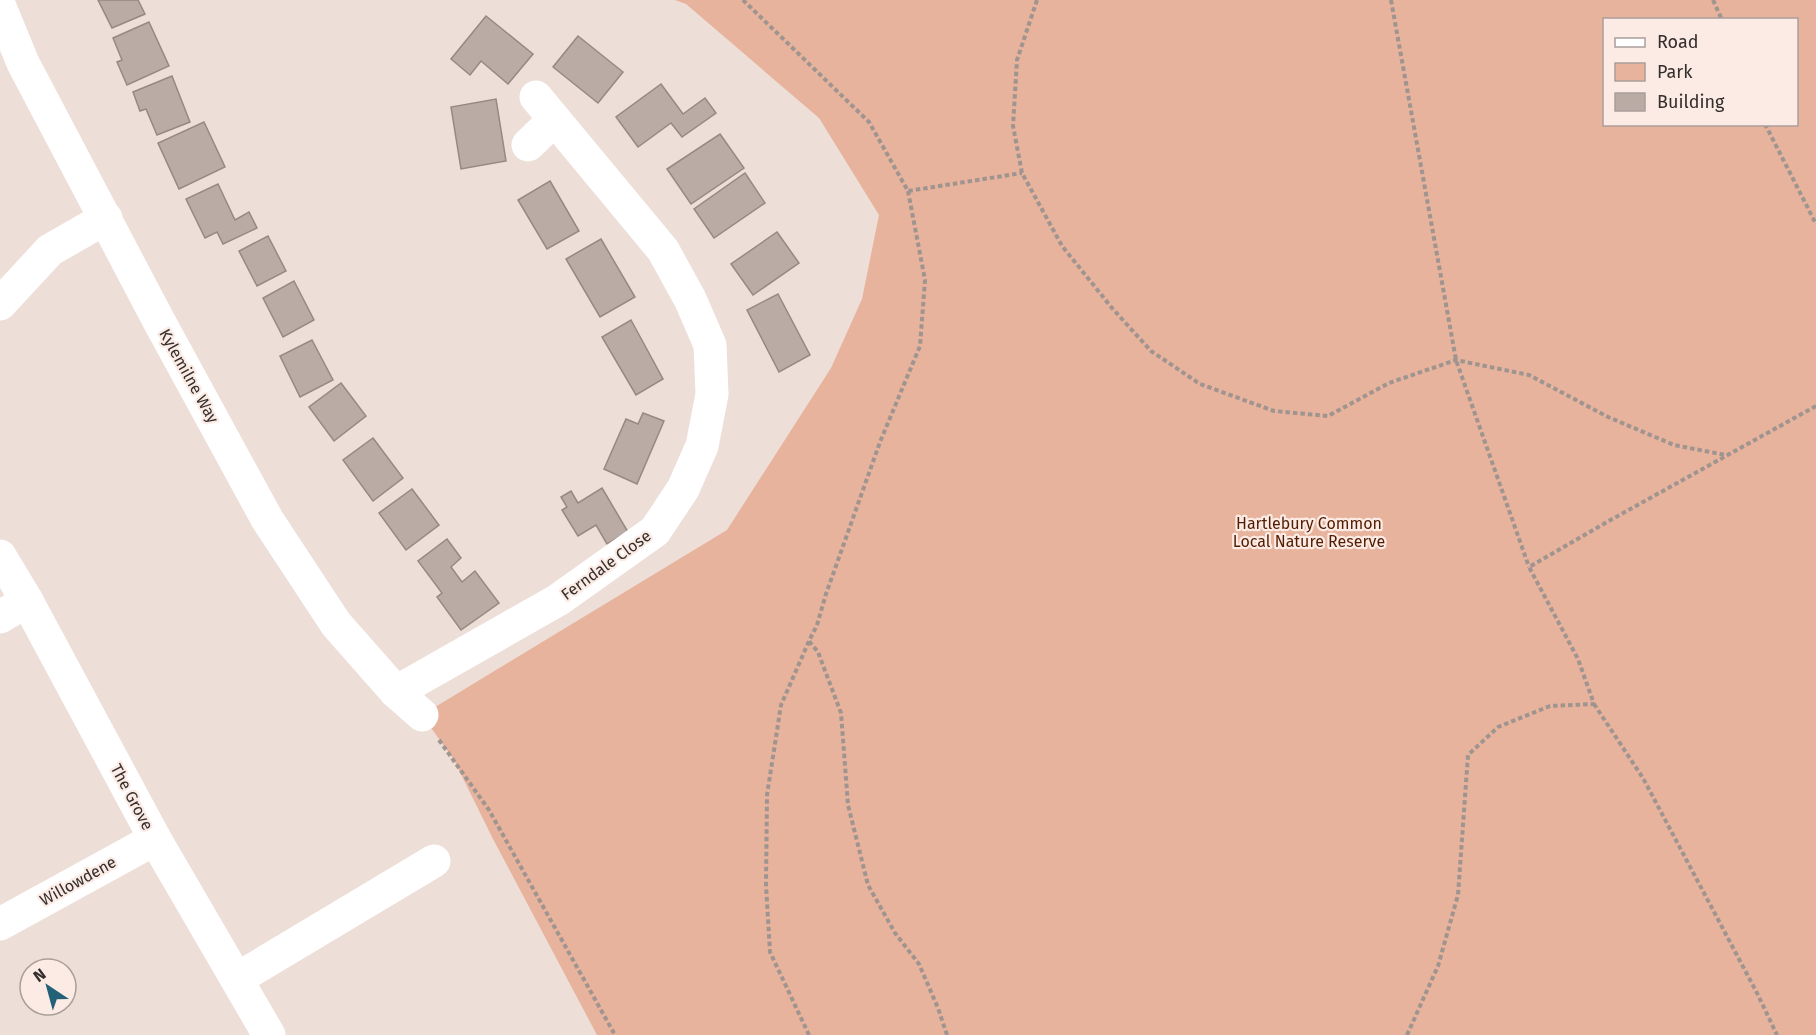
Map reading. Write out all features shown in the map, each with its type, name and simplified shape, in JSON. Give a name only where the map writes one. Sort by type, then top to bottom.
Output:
[{"type":"street","name":"Kylemilne Way","points":[[0,7],[23,63],[160,323],[267,519],[336,624],[396,692],[422,715]]},
{"type":"street","name":"Ferndale Close","points":[[396,692],[558,600],[655,531],[683,489],[702,446],[712,394],[710,345],[690,299],[663,250],[545,109],[528,145]]},
{"type":"street","points":[[0,304],[50,250],[106,218]]},
{"type":"street","name":"The Grove","points":[[0,556],[13,609],[155,839],[269,1035]]},
{"type":"street","name":"Willowdene","points":[[0,924],[155,839]]},
{"type":"street","points":[[237,979],[434,861]]},
{"type":"path","points":[[743,0],[869,123],[908,191],[925,280],[920,346],[880,442],[817,625],[781,705],[767,795],[766,885],[770,952],[809,1035]]},
{"type":"path","points":[[1037,0],[1017,60],[1013,126],[1022,173],[1062,246],[1112,308],[1151,351],[1200,384],[1274,411],[1328,416],[1389,383],[1456,360],[1529,375],[1608,417],[1674,445],[1726,456]]},
{"type":"path","points":[[1391,0],[1456,360],[1529,567],[1578,659],[1594,704],[1642,778],[1757,993],[1777,1035]]},
{"type":"path","points":[[1713,0],[1721,18]]},
{"type":"path","points":[[1767,126],[1816,224]]},
{"type":"path","points":[[908,191],[1022,173]]},
{"type":"path","points":[[1529,567],[1816,406]]},
{"type":"path","points":[[809,641],[818,652],[841,713],[848,805],[868,885],[895,933],[918,964],[938,1008],[947,1035]]},
{"type":"path","points":[[1407,1035],[1438,966],[1458,895],[1468,754],[1498,727],[1550,706],[1594,704]]},
{"type":"path","points":[[422,715],[489,810],[615,1035]]},
{"type":"green space","name":"Hartlebury Common Local Nature Reserve","points":[[675,0],[1816,0],[1816,1035],[597,1035],[493,839],[454,760],[422,715],[727,530],[831,368],[862,299],[879,215],[819,118],[686,4]]},
{"type":"building","points":[[98,0],[138,0],[145,14],[112,28]]},
{"type":"building","points":[[486,16],[533,54],[508,84],[481,61],[470,75],[451,59]]},
{"type":"building","points":[[149,22],[169,66],[127,85],[117,62],[122,60],[113,38]]},
{"type":"building","points":[[578,36],[623,72],[598,103],[553,67]]},
{"type":"building","points":[[172,76],[190,122],[157,135],[146,109],[140,111],[133,92]]},
{"type":"building","points":[[661,84],[683,114],[705,98],[716,113],[682,137],[671,123],[638,147],[616,117]]},
{"type":"building","points":[[496,99],[506,161],[461,169],[451,107]]},
{"type":"building","points":[[204,122],[225,167],[179,189],[158,143]]},
{"type":"building","points":[[720,134],[744,168],[691,204],[667,169]]},
{"type":"building","points":[[745,173],[765,203],[714,238],[694,209]]},
{"type":"building","points":[[550,181],[579,231],[547,249],[518,200]]},
{"type":"building","points":[[218,184],[235,220],[249,212],[257,228],[223,244],[217,232],[205,238],[186,199]]},
{"type":"building","points":[[777,232],[799,263],[753,295],[731,264]]},
{"type":"building","points":[[268,236],[286,271],[257,286],[239,251]]},
{"type":"building","points":[[601,239],[635,297],[600,317],[566,259]]},
{"type":"building","points":[[294,281],[314,320],[283,337],[263,298]]},
{"type":"building","points":[[778,294],[810,355],[779,372],[747,310]]},
{"type":"building","points":[[631,320],[663,379],[636,395],[602,337]]},
{"type":"building","points":[[312,340],[333,380],[300,397],[280,356]]},
{"type":"building","points":[[341,383],[366,416],[334,441],[309,407]]},
{"type":"building","points":[[643,413],[664,421],[637,484],[604,469],[626,419],[638,424]]},
{"type":"building","points":[[373,438],[403,478],[373,501],[343,460]]},
{"type":"building","points":[[602,488],[628,532],[607,544],[596,525],[578,536],[562,510],[567,507],[561,497],[571,491],[578,503]]},
{"type":"building","points":[[412,489],[439,525],[406,550],[379,513]]},
{"type":"building","points":[[447,539],[461,558],[451,567],[462,582],[475,571],[499,603],[461,630],[437,597],[442,593],[418,561]]}]
